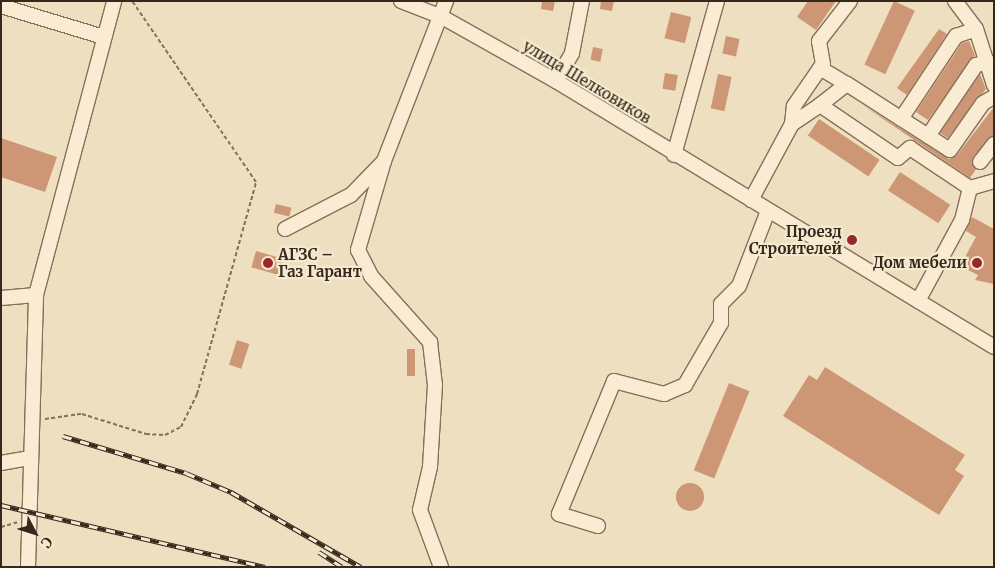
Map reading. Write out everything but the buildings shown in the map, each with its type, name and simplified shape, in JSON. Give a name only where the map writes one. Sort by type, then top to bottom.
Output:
[{"type":"street","points":[[28,567],[30,422],[36,295],[114,1]]},
{"type":"street","name":"улица Шелковиков","points":[[401,1],[442,17],[556,81],[674,155],[993,346]]},
{"type":"street","points":[[441,567],[420,510],[430,467],[435,385],[430,342],[371,276],[358,250],[384,161],[442,17],[446,1]]},
{"type":"street","points":[[556,81],[572,53],[582,1]]},
{"type":"street","points":[[674,155],[717,1]]},
{"type":"street","points":[[751,200],[792,124],[794,106],[820,68],[819,41],[850,1]]},
{"type":"street","points":[[955,1],[976,29],[989,62],[994,85]]},
{"type":"street","points":[[1,6],[104,37]]},
{"type":"street","points":[[901,119],[956,36],[976,29]]},
{"type":"street","points":[[928,136],[976,65],[989,62]]},
{"type":"street","points":[[820,68],[950,150],[983,103],[994,97]]},
{"type":"street","points":[[792,124],[847,84]]},
{"type":"street","points":[[820,105],[898,158],[910,148],[970,188],[994,181]]},
{"type":"street","points":[[980,162],[994,144]]},
{"type":"street","points":[[285,228],[351,195],[384,161]]},
{"type":"street","points":[[918,301],[962,220],[970,188]]},
{"type":"street","points":[[598,526],[559,514],[614,381],[664,394],[685,385],[721,323],[721,304],[739,286],[768,211]]},
{"type":"street","points":[[1,298],[36,295]]},
{"type":"street","points":[[1,463],[29,458]]},
{"type":"path","points":[[30,422],[82,414],[146,434],[165,435],[181,427],[197,394],[256,182],[132,1]]},
{"type":"path","points":[[1,528],[28,518]]},
{"type":"railway","points":[[63,436],[186,473],[231,492],[361,567]]},
{"type":"railway","points":[[1,505],[265,567]]},
{"type":"railway","points":[[319,552],[342,567]]},
{"type":"place","name":"Проезд Строителей","points":[[852,240]]},
{"type":"place","name":"АГЗС – Газ Гарант","points":[[268,263]]},
{"type":"place","name":"Дом мебели","points":[[977,263]]}]
